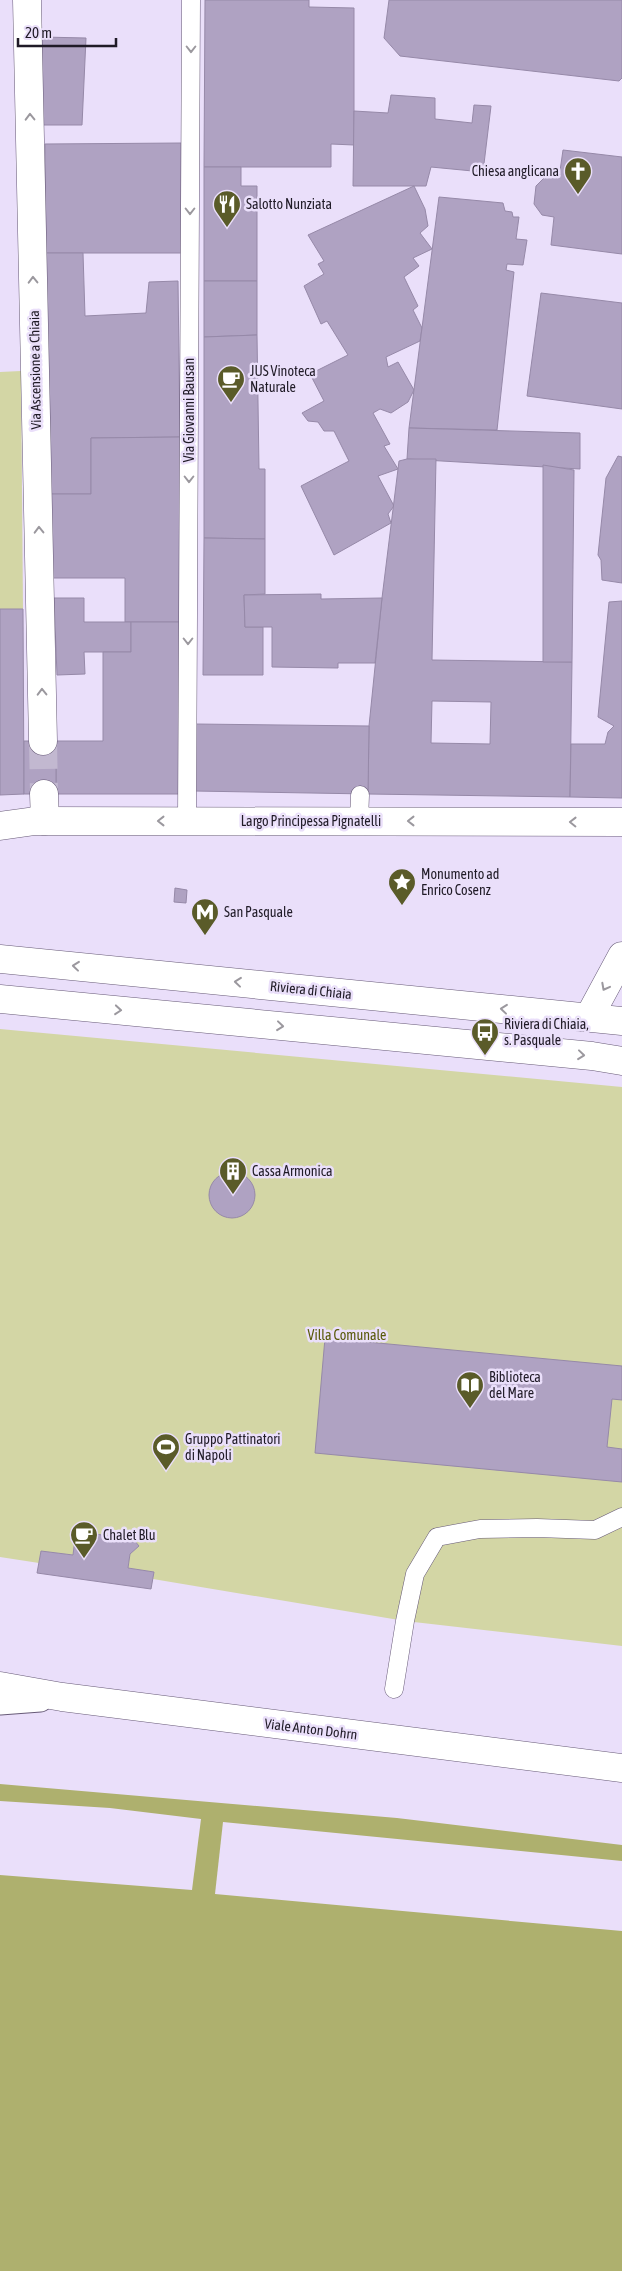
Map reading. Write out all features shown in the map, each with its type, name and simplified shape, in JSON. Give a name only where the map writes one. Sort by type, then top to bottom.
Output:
[{"type":"street","name":"Via Ascensione a Chiaia","points":[[27,0],[43,741]]},
{"type":"street","name":"Largo Principessa Pignatelli","points":[[0,826],[45,807],[187,820],[360,808],[622,822]]},
{"type":"street","points":[[589,1018],[622,956]]},
{"type":"street","name":"Riviera di Chiaia","points":[[0,959],[622,1021]]},
{"type":"street","points":[[0,999],[622,1061]]},
{"type":"street","name":"Viale Anton Dohrn","points":[[0,1686],[62,1697],[622,1768]]},
{"type":"street","points":[[0,1702],[62,1697]]},
{"type":"lane","name":"Via Giovanni Bausan","points":[[187,820],[191,0]]},
{"type":"lane","points":[[394,1689],[415,1574],[437,1537],[480,1529],[595,1530],[622,1517]]},
{"type":"green space","points":[[21,371],[23,609],[0,609],[0,372]]},
{"type":"green space","name":"Villa Comunale","points":[[0,1029],[622,1087],[622,1646],[405,1621],[153,1579],[154,1572],[128,1568],[130,1554],[139,1546],[125,1529],[115,1537],[76,1531],[73,1555],[41,1551],[39,1563],[0,1557]]},
{"type":"shaded area","points":[[0,1784],[397,1818],[622,1845],[622,2271],[0,2271]]},
{"type":"pier","points":[[0,1801],[110,1808],[201,1819],[192,1890],[0,1875]]},
{"type":"pier","points":[[223,1822],[622,1861],[622,1931],[215,1894]]},
{"type":"building","points":[[205,0],[309,0],[309,7],[354,8],[354,145],[331,144],[331,167],[204,167]]},
{"type":"building","points":[[389,0],[622,0],[622,78],[619,81],[400,56],[384,38]]},
{"type":"building","points":[[42,37],[86,38],[82,125],[42,125]]},
{"type":"building","points":[[391,95],[435,98],[435,119],[472,123],[474,105],[491,106],[483,172],[431,167],[426,186],[353,186],[354,111],[388,113]]},
{"type":"building","points":[[181,143],[181,253],[46,253],[45,144]]},
{"type":"building","name":"Chiesa anglicana","points":[[563,150],[622,157],[622,254],[551,245],[554,217],[542,215],[534,204],[536,186],[546,176],[559,178]]},
{"type":"building","points":[[204,167],[241,167],[241,186],[257,186],[257,281],[204,281]]},
{"type":"building","points":[[414,186],[425,209],[428,226],[420,233],[432,249],[413,258],[419,266],[404,277],[418,306],[413,310],[422,328],[420,341],[386,357],[388,367],[398,362],[414,390],[408,402],[391,413],[380,409],[373,413],[390,444],[384,446],[398,469],[378,476],[394,506],[388,514],[391,523],[334,555],[301,486],[349,461],[334,431],[324,431],[318,422],[308,421],[302,413],[324,401],[310,374],[348,355],[327,321],[321,324],[304,286],[324,274],[318,264],[324,261],[308,235]]},
{"type":"building","points":[[439,197],[503,203],[505,211],[512,212],[513,217],[519,217],[516,239],[527,240],[523,265],[507,264],[506,270],[514,272],[497,430],[409,428]]},
{"type":"building","points":[[46,253],[83,253],[85,316],[146,313],[149,282],[178,281],[180,437],[91,438],[91,494],[51,494]]},
{"type":"building","points":[[204,281],[257,281],[257,335],[204,337]]},
{"type":"building","points":[[541,293],[622,303],[622,409],[527,396]]},
{"type":"building","name":"JUS Vinoteca Naturale","points":[[257,335],[259,469],[265,469],[265,539],[204,538],[204,337]]},
{"type":"building","points":[[409,428],[580,433],[580,469],[407,459]]},
{"type":"building","points":[[180,437],[179,622],[125,622],[125,578],[51,578],[51,494],[91,494],[91,438]]},
{"type":"building","points":[[618,456],[622,457],[622,583],[602,580],[601,560],[598,555],[606,478]]},
{"type":"building","points":[[407,459],[436,459],[432,660],[572,662],[570,797],[368,794],[369,726],[399,461]],"holes":[[[432,701],[491,702],[490,744],[431,743]]]},
{"type":"building","points":[[543,465],[574,470],[572,662],[543,662]]},
{"type":"building","points":[[204,538],[265,539],[265,594],[244,595],[245,627],[263,627],[263,675],[203,675]]},
{"type":"building","points":[[321,594],[321,599],[382,598],[375,663],[338,663],[338,668],[272,667],[272,627],[245,627],[244,595]]},
{"type":"building","points":[[54,598],[84,598],[84,622],[131,622],[131,652],[84,652],[85,674],[57,675]]},
{"type":"building","points":[[622,601],[622,798],[570,797],[571,744],[605,744],[608,732],[614,726],[598,717],[609,602]]},
{"type":"building","points":[[0,609],[23,609],[24,794],[0,795]]},
{"type":"building","points":[[131,622],[179,622],[180,794],[56,794],[56,741],[103,741],[103,652],[131,652]]},
{"type":"building","points":[[195,724],[369,726],[368,794],[194,791]]},
{"type":"building","points":[[24,741],[56,741],[56,794],[24,794]]},
{"type":"building","points":[[175,888],[187,890],[186,903],[174,902]]},
{"type":"building","name":"Cassa Armonica","points":[[237,1172],[249,1178],[254,1186],[254,1204],[249,1212],[241,1217],[227,1218],[215,1212],[210,1204],[209,1190],[215,1178],[223,1173]]},
{"type":"building","points":[[325,1338],[622,1366],[622,1400],[612,1399],[607,1447],[622,1449],[622,1482],[315,1453]]},
{"type":"building","name":"Chalet Blu","points":[[125,1529],[139,1546],[130,1554],[128,1568],[154,1572],[151,1589],[37,1573],[41,1551],[73,1555],[76,1531],[115,1537]]},
{"type":"tunnel","points":[[43,741],[44,794]]},
{"type":"place","name":"Chiesa anglicana","points":[[578,195]]},
{"type":"place","name":"Salotto Nunziata","points":[[227,228]]},
{"type":"place","name":"JUS Vinoteca Naturale","points":[[231,403]]},
{"type":"place","name":"Monumento ad Enrico Cosenz","points":[[402,906]]},
{"type":"place","name":"San Pasquale","points":[[205,936]]},
{"type":"place","name":"Riviera di Chiaia, s. Pasquale","points":[[485,1056]]},
{"type":"place","name":"Cassa Armonica","points":[[233,1195]]},
{"type":"place","name":"Biblioteca del Mare","points":[[470,1409]]},
{"type":"place","name":"Gruppo Pattinatori di Napoli","points":[[166,1471]]},
{"type":"place","name":"Chalet Blu","points":[[84,1559]]}]
